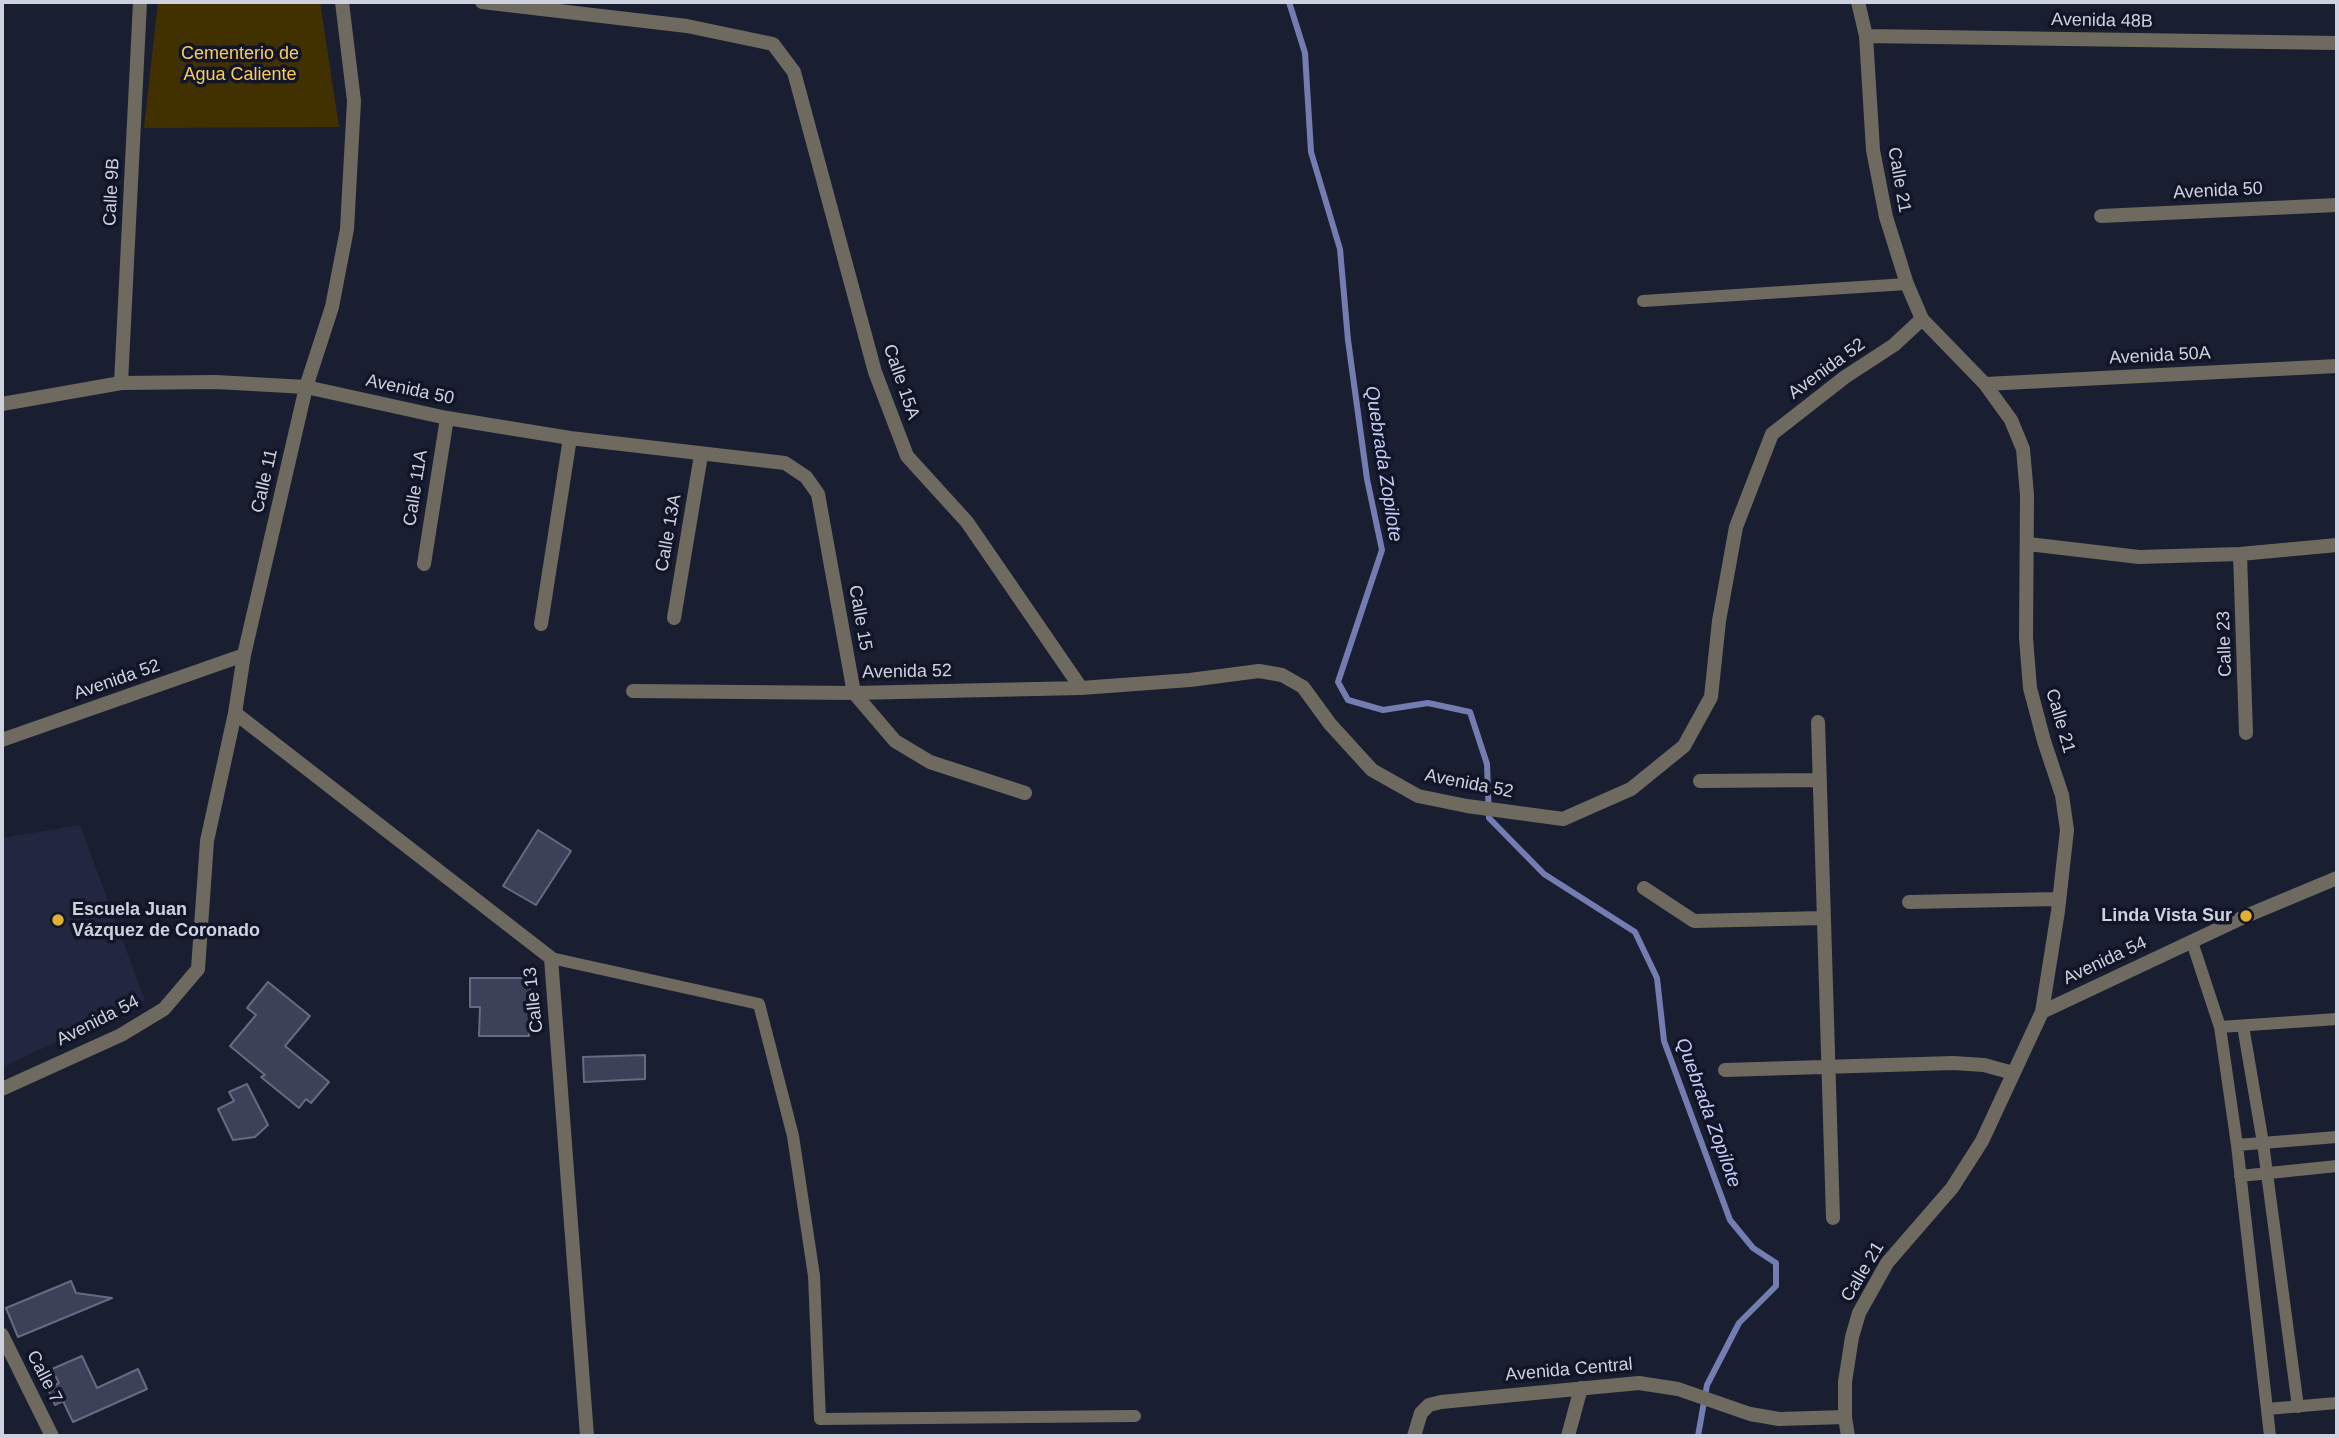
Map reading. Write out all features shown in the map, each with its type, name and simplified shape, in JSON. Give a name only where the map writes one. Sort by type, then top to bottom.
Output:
[{"type":"street","name":"Calle 9B","points":[[121,383],[140,2]]},
{"type":"street","name":"Calle 11","points":[[198,969],[207,841],[235,713],[244,655],[306,387],[332,307],[347,229],[354,101],[342,2]]},
{"type":"street","name":"Calle 15A","points":[[482,2],[687,26],[773,44],[793,72],[875,372],[907,456],[967,522],[1081,688]]},
{"type":"street","name":"Calle 21","points":[[1849,1436],[1845,1417],[1845,1382],[1852,1338],[1860,1313],[1887,1263],[1952,1188],[1982,1141],[2042,1012],[2067,830],[2062,794],[2030,688],[2026,638],[2027,495],[2023,449],[2011,420],[1985,384],[1922,319],[1907,284],[1886,217],[1873,150],[1866,36],[1858,2]]},
{"type":"street","name":"Avenida 48B","points":[[1866,36],[2337,43]]},
{"type":"street","name":"Avenida 50","points":[[2101,216],[2337,205]]},
{"type":"street","name":"Avenida 52","points":[[633,691],[854,693],[1081,688],[1190,680],[1259,671],[1282,675],[1303,687],[1330,724],[1373,770],[1418,796],[1467,806],[1563,819],[1631,789],[1684,746],[1710,696],[1719,621],[1736,527],[1772,434],[1845,377],[1894,345],[1922,319]]},
{"type":"street","name":"Avenida 50A","points":[[1985,384],[2337,366]]},
{"type":"street","name":"Avenida 50","points":[[2,404],[121,383],[216,382],[306,387],[447,418],[570,438],[785,463],[806,477]]},
{"type":"street","name":"Calle 11A","points":[[424,564],[447,418]]},
{"type":"street","points":[[541,624],[570,438]]},
{"type":"street","name":"Calle 13A","points":[[674,618],[701,454]]},
{"type":"street","name":"Calle 15","points":[[806,477],[818,494],[854,693]]},
{"type":"street","points":[[2028,544],[2138,557],[2240,554],[2337,545]]},
{"type":"street","name":"Calle 23","points":[[2240,554],[2246,733]]},
{"type":"street","name":"Avenida 52","points":[[2,740],[244,655]]},
{"type":"street","points":[[854,693],[895,741],[930,762],[1024,793]]},
{"type":"street","name":"Calle 13","points":[[235,713],[551,958],[587,1436]]},
{"type":"street","points":[[1818,722],[1833,1218]]},
{"type":"street","points":[[1700,781],[1820,780]]},
{"type":"street","name":"Avenida 54","points":[[2042,1012],[2337,878]]},
{"type":"street","points":[[1644,888],[1694,920],[1824,918]]},
{"type":"street","points":[[1909,902],[2059,899]]},
{"type":"street","name":"Avenida 54","points":[[2,1088],[121,1035],[164,1009],[198,969]]},
{"type":"street","points":[[1725,1070],[1953,1063],[1984,1065],[2013,1073]]},
{"type":"street","name":"Calle 7","points":[[2,1335],[52,1436]]},
{"type":"street","name":"Avenida Central","points":[[1414,1436],[1421,1413],[1429,1405],[1441,1402],[1639,1383],[1678,1389],[1750,1414],[1779,1419],[1845,1417]]},
{"type":"street","points":[[1569,1436],[1581,1388]]},
{"type":"lane","points":[[1643,301],[1907,284]]},
{"type":"lane","points":[[2192,942],[2220,1027],[2237,1145],[2270,1436]]},
{"type":"lane","points":[[551,958],[759,1004],[793,1136],[814,1276],[820,1419],[1135,1416]]},
{"type":"lane","points":[[2220,1027],[2337,1019]]},
{"type":"lane","points":[[2243,1026],[2263,1143],[2298,1407]]},
{"type":"lane","points":[[2237,1145],[2337,1137]]},
{"type":"lane","points":[[2240,1176],[2337,1166]]},
{"type":"lane","points":[[2267,1409],[2337,1403]]},
{"type":"shaded area","name":"Escuela Juan Vázquez de Coronado","points":[[80,825],[145,1001],[2,1067],[2,838]]},
{"type":"green space","name":"Cementerio de Agua Caliente","points":[[158,2],[320,2],[339,127],[144,128]]},
{"type":"building","points":[[538,830],[571,851],[536,905],[503,886]]},
{"type":"building","points":[[470,978],[530,978],[529,1036],[479,1036],[480,1007],[470,1007]]},
{"type":"building","points":[[268,982],[310,1016],[285,1046],[329,1082],[311,1103],[306,1099],[299,1108],[261,1077],[265,1075],[230,1046],[256,1015],[247,1008]]},
{"type":"building","points":[[645,1055],[645,1079],[584,1082],[583,1057]]},
{"type":"building","points":[[247,1084],[268,1125],[255,1137],[233,1140],[218,1109],[234,1101],[229,1092]]},
{"type":"building","points":[[71,1281],[76,1293],[112,1298],[18,1337],[6,1308]]},
{"type":"building","points":[[82,1356],[97,1388],[138,1369],[147,1389],[73,1422],[63,1401],[55,1405],[48,1389],[59,1383],[52,1369]]},
{"type":"waterway","name":"Quebrada Zopilote","points":[[1289,2],[1305,53],[1311,152],[1340,249],[1348,340],[1367,479],[1382,550],[1338,682],[1348,700],[1383,710],[1428,703],[1470,712],[1487,764],[1489,818],[1544,874],[1635,932],[1657,978],[1664,1041],[1730,1220],[1753,1248],[1776,1263],[1776,1286],[1739,1323],[1707,1385],[1698,1436]]},
{"type":"place","name":"Linda Vista Sur","points":[[2246,916]]},
{"type":"place","name":"Escuela Juan Vázquez de Coronado","points":[[58,920]]}]
